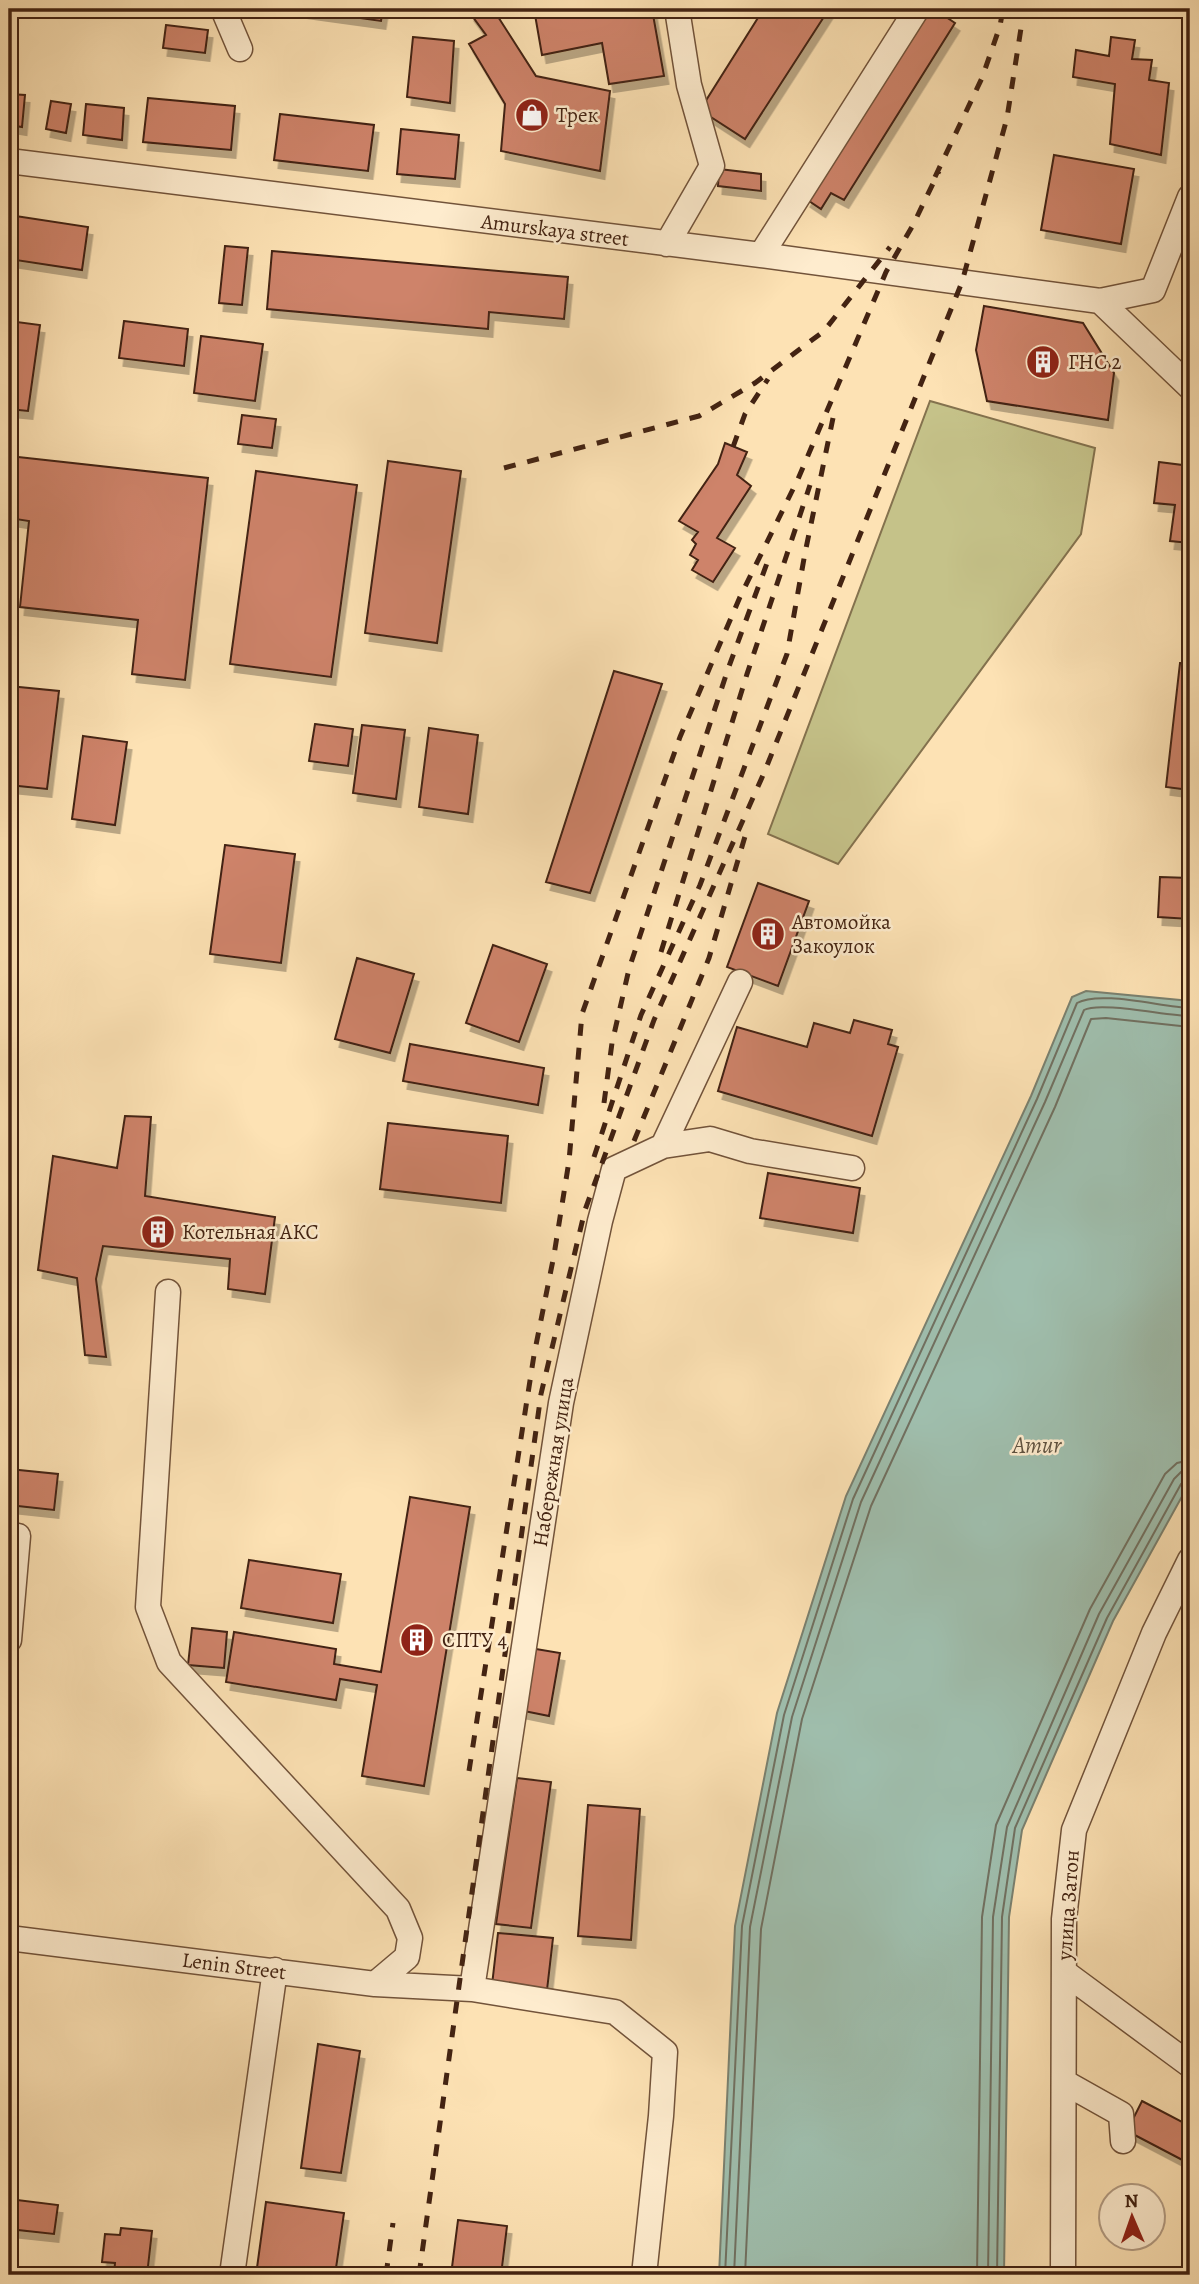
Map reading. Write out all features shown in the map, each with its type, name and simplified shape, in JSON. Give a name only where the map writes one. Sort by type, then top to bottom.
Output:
[{"type":"street","points":[[223,9],[240,49]]},
{"type":"street","points":[[667,244],[712,166],[689,85],[677,9]]},
{"type":"street","points":[[761,255],[917,9]]},
{"type":"street","name":"Amurskaya street","points":[[9,161],[761,255],[1100,301],[1153,290],[1190,197]]},
{"type":"street","points":[[1100,301],[1190,387]]},
{"type":"street","points":[[663,1146],[740,982]]},
{"type":"street","name":"Набережная улица","points":[[466,1988],[561,1403],[600,1220],[614,1170],[663,1146],[710,1139],[750,1151],[852,1168]]},
{"type":"street","points":[[168,1292],[148,1607],[169,1662],[398,1909],[410,1938],[407,1957],[375,1984]]},
{"type":"street","points":[[9,1640],[18,1536]]},
{"type":"street","name":"улица Затон","points":[[1063,2275],[1064,1919],[1074,1830],[1154,1633],[1190,1560]]},
{"type":"street","name":"Lenin Street","points":[[9,1938],[375,1984],[466,1988],[615,2011],[666,2052],[644,2275]]},
{"type":"street","points":[[232,2275],[275,1970]]},
{"type":"street","points":[[1064,1972],[1190,2065]]},
{"type":"street","points":[[1064,2082],[1121,2114],[1123,2141]]},
{"type":"shaded area","points":[[930,401],[1095,448],[1081,534],[838,864],[768,834]]},
{"type":"water","name":"Amur","points":[[1086,991],[1190,1001],[1190,1482],[1113,1621],[1022,1830],[1009,1917],[1004,2275],[719,2275],[735,1926],[777,1713],[846,1496],[1031,1096],[1072,997]]},
{"type":"building","points":[[295,9],[383,9],[381,21]]},
{"type":"building","points":[[477,9],[493,9],[536,76],[610,91],[600,171],[501,151],[505,104],[469,44],[486,35],[470,13]]},
{"type":"building","points":[[534,9],[652,9],[664,76],[609,84],[602,43],[542,55]]},
{"type":"building","points":[[755,9],[829,9],[745,139],[700,110],[761,13]]},
{"type":"building","points":[[925,9],[947,9],[943,15],[955,23],[844,200],[831,193],[821,209],[806,199]]},
{"type":"building","points":[[166,25],[208,30],[205,53],[163,48]]},
{"type":"building","points":[[413,37],[454,41],[450,103],[407,97]]},
{"type":"building","points":[[1111,37],[1135,40],[1132,59],[1152,60],[1149,80],[1169,83],[1161,155],[1110,144],[1115,84],[1073,77],[1076,50],[1109,56]]},
{"type":"building","points":[[9,94],[25,95],[22,127],[9,125]]},
{"type":"building","points":[[148,98],[235,106],[231,150],[143,142]]},
{"type":"building","points":[[51,101],[71,104],[66,133],[46,129]]},
{"type":"building","points":[[86,104],[124,108],[122,140],[83,135]]},
{"type":"building","points":[[280,114],[374,125],[368,171],[274,160]]},
{"type":"building","points":[[401,129],[459,135],[455,179],[397,174]]},
{"type":"building","points":[[1054,155],[1134,169],[1121,244],[1041,230]]},
{"type":"building","points":[[719,169],[761,174],[761,191],[718,186]]},
{"type":"building","points":[[9,215],[88,227],[82,270],[9,259]]},
{"type":"building","points":[[225,246],[248,248],[242,305],[219,303]]},
{"type":"building","points":[[272,251],[568,277],[564,319],[489,312],[488,329],[267,309]]},
{"type":"building","name":"ГНС 2","points":[[984,306],[1083,323],[1114,373],[1108,420],[987,401],[976,350]]},
{"type":"building","points":[[9,321],[40,325],[28,411],[9,409]]},
{"type":"building","points":[[124,321],[188,329],[184,366],[119,358]]},
{"type":"building","points":[[201,336],[263,344],[255,401],[194,393]]},
{"type":"building","points":[[242,415],[276,419],[272,448],[238,444]]},
{"type":"building","points":[[725,443],[747,452],[737,475],[751,486],[717,538],[735,548],[713,582],[692,570],[698,560],[690,555],[696,544],[692,540],[698,532],[679,521],[718,464]]},
{"type":"building","points":[[9,456],[208,478],[185,680],[132,674],[138,620],[20,607],[29,521],[9,518]]},
{"type":"building","points":[[388,461],[461,471],[437,643],[365,633]]},
{"type":"building","points":[[1159,462],[1190,466],[1190,543],[1170,541],[1175,505],[1154,503]]},
{"type":"building","points":[[256,471],[357,485],[331,677],[230,664]]},
{"type":"building","points":[[1180,663],[1190,664],[1190,790],[1166,787]]},
{"type":"building","points":[[614,671],[662,684],[590,893],[546,882]]},
{"type":"building","points":[[9,686],[59,691],[47,789],[9,785]]},
{"type":"building","points":[[315,724],[353,729],[348,766],[309,761]]},
{"type":"building","points":[[362,725],[405,730],[396,799],[353,793]]},
{"type":"building","points":[[429,728],[478,735],[468,814],[419,807]]},
{"type":"building","points":[[83,736],[127,742],[115,825],[72,819]]},
{"type":"building","points":[[225,845],[295,854],[281,963],[210,954]]},
{"type":"building","points":[[1160,877],[1190,878],[1190,919],[1158,917]]},
{"type":"building","name":"Автомойка Закоулок","points":[[758,883],[809,901],[778,986],[727,967]]},
{"type":"building","points":[[493,945],[547,964],[519,1042],[466,1023]]},
{"type":"building","points":[[357,958],[414,974],[390,1053],[335,1039]]},
{"type":"building","points":[[854,1020],[892,1030],[888,1044],[898,1047],[872,1136],[718,1091],[737,1027],[807,1047],[814,1023],[850,1033]]},
{"type":"building","points":[[410,1044],[544,1068],[538,1105],[403,1081]]},
{"type":"building","name":"Котельная АКС","points":[[125,1116],[151,1117],[145,1196],[275,1217],[265,1294],[228,1289],[230,1259],[103,1246],[96,1279],[106,1357],[85,1355],[77,1278],[38,1270],[53,1156],[117,1168]]},
{"type":"building","points":[[388,1123],[508,1136],[501,1203],[380,1189]]},
{"type":"building","points":[[768,1173],[860,1188],[853,1233],[760,1218]]},
{"type":"building","points":[[9,1469],[58,1474],[54,1510],[9,1505]]},
{"type":"building","name":"СПТУ 4","points":[[410,1497],[470,1507],[424,1786],[362,1776],[377,1685],[340,1679],[336,1700],[226,1682],[234,1632],[336,1649],[334,1664],[381,1672]]},
{"type":"building","points":[[249,1560],[341,1574],[333,1623],[241,1608]]},
{"type":"building","points":[[192,1628],[227,1632],[224,1668],[188,1665]]},
{"type":"building","points":[[530,1648],[560,1653],[549,1716],[519,1710]]},
{"type":"building","points":[[517,1778],[551,1782],[531,1928],[496,1924]]},
{"type":"building","points":[[588,1805],[640,1809],[631,1940],[578,1936]]},
{"type":"building","points":[[498,1933],[553,1938],[547,1990],[492,1985]]},
{"type":"building","points":[[318,2044],[360,2051],[341,2173],[301,2168]]},
{"type":"building","points":[[1142,2101],[1190,2126],[1190,2164],[1127,2131]]},
{"type":"building","points":[[9,2199],[58,2205],[54,2234],[9,2229]]},
{"type":"building","points":[[266,2202],[344,2213],[335,2275],[256,2275]]},
{"type":"building","points":[[458,2220],[507,2226],[501,2275],[451,2275]]},
{"type":"building","points":[[121,2228],[152,2231],[147,2275],[114,2275],[115,2263],[102,2262],[105,2234],[120,2235]]},
{"type":"railway","points":[[935,177],[982,78],[1003,9]]},
{"type":"railway","points":[[419,2275],[541,1394],[585,1210],[654,1020],[764,773],[962,282],[1007,118],[1024,9]]},
{"type":"railway","points":[[469,1771],[534,1355],[569,1161],[582,1014],[680,737],[740,597],[798,479],[886,272],[939,171]]},
{"type":"railway","points":[[504,468],[699,416],[755,383],[824,331],[890,247]]},
{"type":"railway","points":[[733,447],[745,414],[768,379]]},
{"type":"railway","points":[[594,1157],[641,1015],[700,885],[787,654],[833,418]]},
{"type":"railway","points":[[661,952],[747,674],[810,485]]},
{"type":"railway","points":[[604,1103],[612,1043],[629,969],[728,669],[770,555]]},
{"type":"railway","points":[[634,1141],[709,958],[746,833]]},
{"type":"railway","points":[[386,2275],[393,2223]]},
{"type":"place","name":"Трек","points":[[532,115]]},
{"type":"place","name":"ГНС 2","points":[[1043,362]]},
{"type":"place","name":"Автомойка Закоулок","points":[[768,934]]},
{"type":"place","name":"Котельная АКС","points":[[158,1232]]},
{"type":"place","name":"СПТУ 4","points":[[417,1640]]}]
